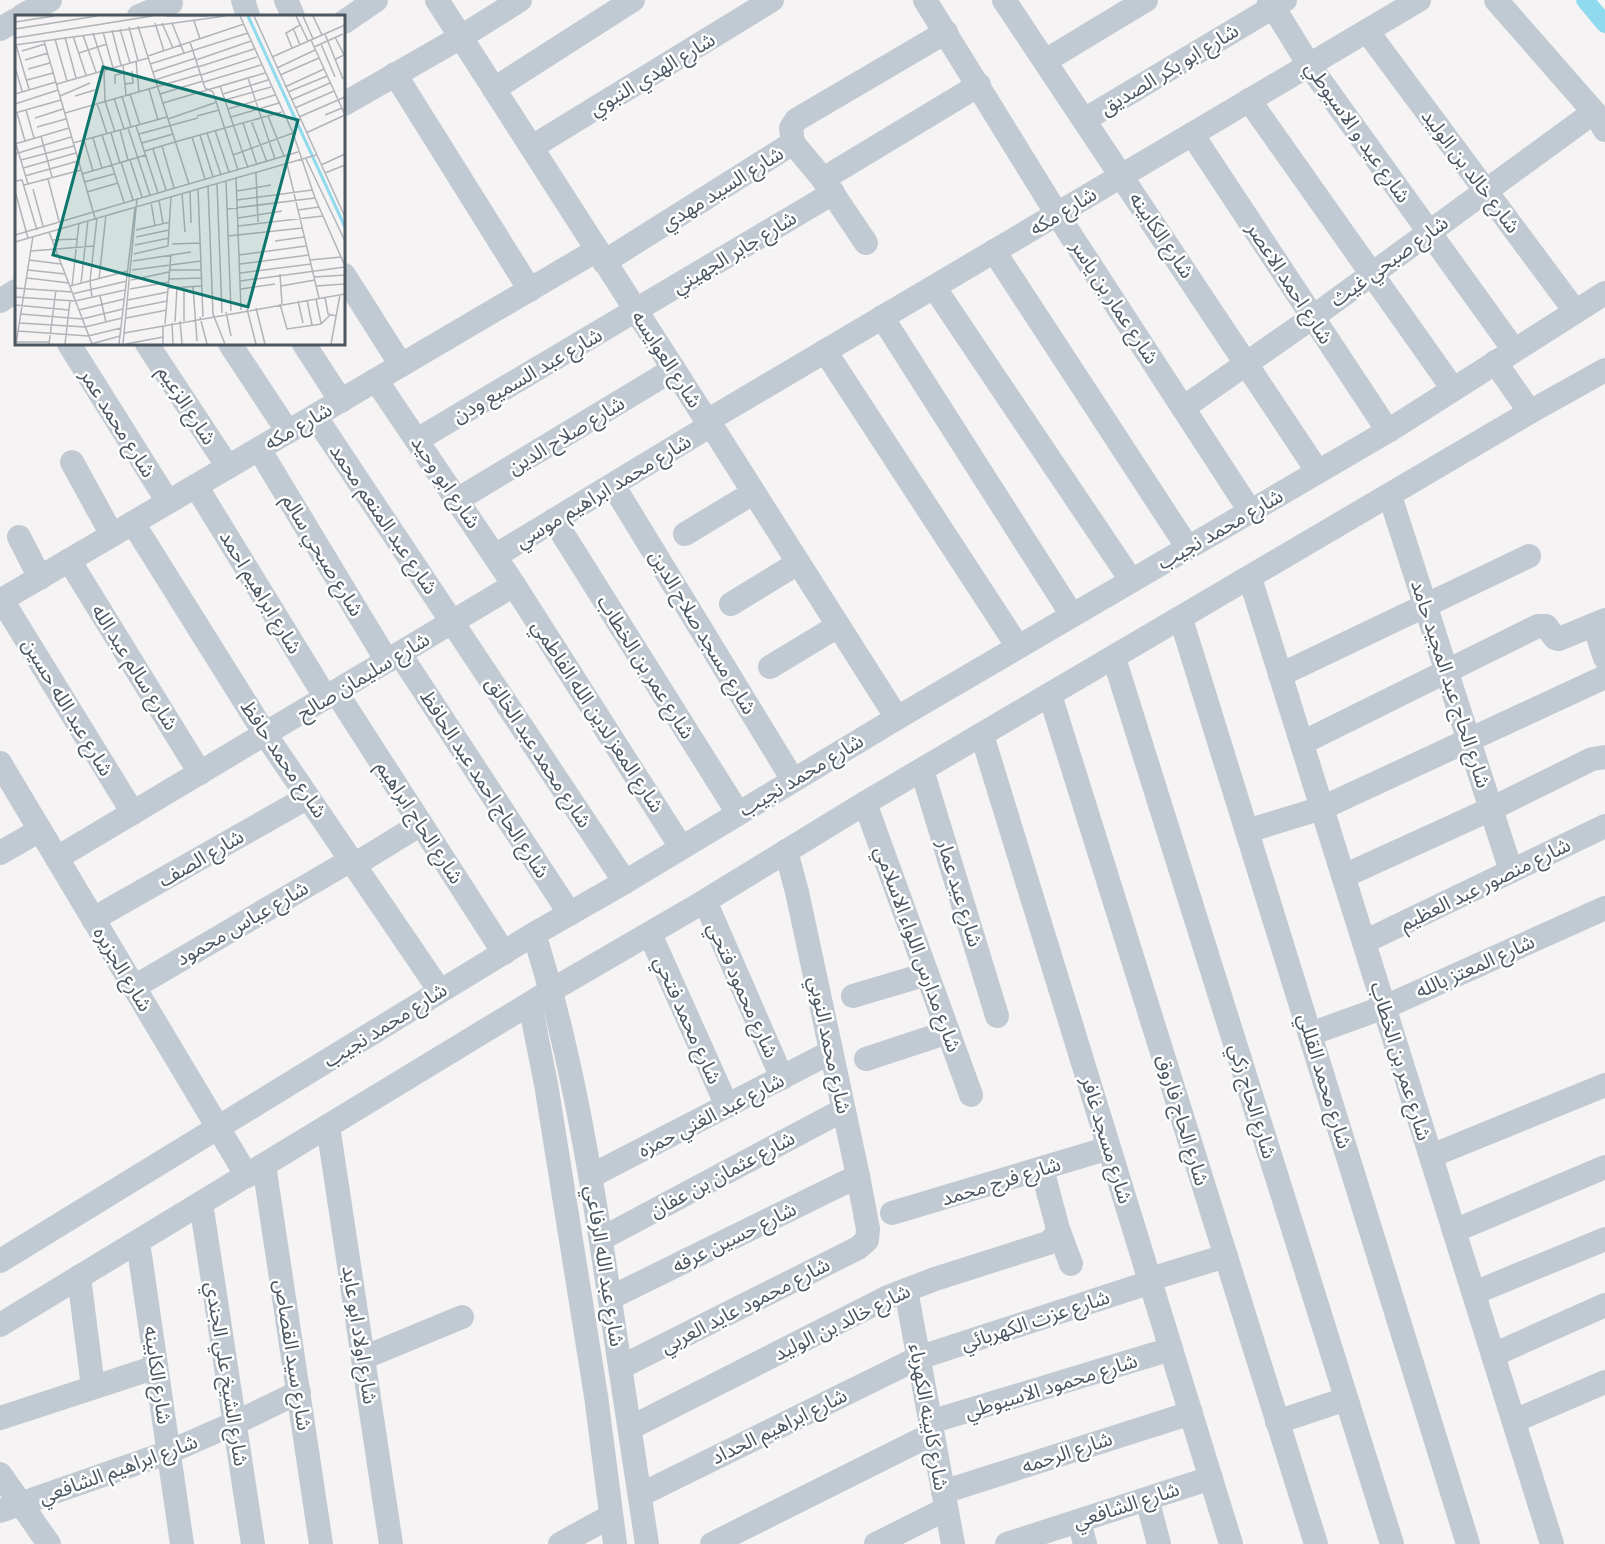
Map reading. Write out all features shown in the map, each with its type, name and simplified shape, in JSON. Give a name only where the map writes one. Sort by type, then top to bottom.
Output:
[{"type":"street","points":[[23,15],[50,0]]},
{"type":"street","points":[[243,0],[248,15]]},
{"type":"street","points":[[286,0],[293,15]]},
{"type":"street","points":[[345,21],[376,0]]},
{"type":"street","name":"شارع العوايسه","points":[[437,0],[897,718]]},
{"type":"street","points":[[345,103],[520,0]]},
{"type":"street","points":[[494,89],[633,0]]},
{"type":"street","name":"شارع الهدي النبوي","points":[[532,147],[772,0]]},
{"type":"street","name":"شارع عمار بن ياسر","points":[[925,0],[1057,214],[1250,512]]},
{"type":"street","points":[[1045,61],[1146,0]]},
{"type":"street","name":"شارع مكه","points":[[709,423],[882,317],[1419,0]]},
{"type":"street","points":[[1496,0],[1600,121]]},
{"type":"street","name":"شارع الكابينه","points":[[1007,1],[1318,471]]},
{"type":"street","name":"شارع عيد و الاسيوطي","points":[[1276,2],[1309,65],[1429,232],[1504,356],[1530,412]]},
{"type":"street","name":"شارع ابو بكر الصديق","points":[[1084,120],[1276,2]]},
{"type":"street","points":[[143,15],[172,7]]},
{"type":"street","name":"شارع خالد بن الوليد","points":[[1367,31],[1575,311]]},
{"type":"street","name":"شارع السيد مهدي","points":[[601,256],[793,143],[791,128],[796,120],[946,32]]},
{"type":"street","points":[[395,74],[530,290]]},
{"type":"street","name":"شارع جابر الجهيني","points":[[636,311],[979,85]]},
{"type":"street","points":[[1249,100],[1453,389]]},
{"type":"street","name":"شارع صبحي غيث","points":[[1183,408],[1486,190],[1600,121]]},
{"type":"street","name":"شارع احمد الاعصر","points":[[1192,134],[1388,430]]},
{"type":"street","points":[[793,143],[828,186],[866,243]]},
{"type":"street","points":[[994,251],[1188,548]]},
{"type":"street","name":"شارع مكه","points":[[1,601],[530,290],[601,256]]},
{"type":"street","points":[[345,277],[401,365]]},
{"type":"street","points":[[934,287],[1131,580]]},
{"type":"street","points":[[0,301],[15,292]]},
{"type":"street","name":"شارع محمد نجيب","points":[[0,1262],[534,934],[1388,430],[1605,292]]},
{"type":"street","name":"شارع عبد السميع ودن","points":[[417,440],[636,311]]},
{"type":"street","points":[[882,317],[1072,615]]},
{"type":"street","name":"شارع محمد عمر","points":[[70,345],[168,502]]},
{"type":"street","name":"شارع الزعيم","points":[[148,345],[228,467]]},
{"type":"street","points":[[231,345],[288,432]]},
{"type":"street","points":[[305,345],[341,401]]},
{"type":"street","points":[[825,351],[1018,647]]},
{"type":"street","name":"شارع صلاح الدين","points":[[458,500],[674,369]]},
{"type":"street","points":[[0,1326],[552,990],[650,934],[865,803],[1605,370]]},
{"type":"street","name":"شارع ابو وحيد","points":[[376,380],[514,585]]},
{"type":"street","name":"شارع عبد المنعم محمد","points":[[315,416],[454,621]]},
{"type":"street","name":"شارع محمد ابراهيم موسي","points":[[495,556],[709,423]]},
{"type":"street","name":"شارع صبحي سالم","points":[[259,449],[394,657]]},
{"type":"street","name":"شارع محمد حافظ","points":[[72,462],[122,529],[265,734],[440,992]]},
{"type":"street","name":"شارع مسجد صلاح الدين","points":[[613,484],[793,780]]},
{"type":"street","name":"شارع ابراهيم احمد","points":[[196,486],[331,695]]},
{"type":"street","points":[[685,534],[753,493]]},
{"type":"street","name":"شارع الحاج عبد المجيد حامد","points":[[1390,496],[1511,871]]},
{"type":"street","name":"شارع عمر بن الخطاب","points":[[554,520],[738,813]]},
{"type":"street","points":[[19,537],[40,578]]},
{"type":"street","points":[[1280,675],[1529,556]]},
{"type":"street","name":"شارع سالم عبد الله","points":[[69,560],[200,773]]},
{"type":"street","points":[[731,604],[798,563]]},
{"type":"street","name":"شارع عمر بن الخطاب","points":[[1250,578],[1552,1544]]},
{"type":"street","name":"شارع سليمان صالح","points":[[57,858],[514,585]]},
{"type":"street","name":"شارع المعز لدين الله الفاطمي","points":[[514,585],[681,847]]},
{"type":"street","name":"شارع عبد الله حسين","points":[[1,601],[133,813]]},
{"type":"street","name":"شارع محمد القللي","points":[[1181,619],[1468,1544]]},
{"type":"street","name":"شارع محمد عبد الخالق","points":[[454,621],[625,882]]},
{"type":"street","points":[[1302,743],[1541,626],[1546,626],[1555,638],[1559,639],[1600,623],[1605,658]]},
{"type":"street","points":[[770,667],[838,626]]},
{"type":"street","name":"شارع الحاج احمد عبد الحافظ","points":[[394,657],[570,914]]},
{"type":"street","name":"شارع الحاج زكي","points":[[1114,658],[1392,1544]]},
{"type":"street","points":[[1247,831],[1322,808],[1605,676]]},
{"type":"street","name":"شارع الحاج ابراهيم","points":[[331,695],[421,824],[504,953]]},
{"type":"street","name":"شارع الحاج فاروق","points":[[1050,695],[1316,1544]]},
{"type":"street","name":"شارع مسجد غافر","points":[[982,735],[1231,1544]]},
{"type":"street","points":[[1344,876],[1491,809],[1592,759],[1605,758]]},
{"type":"street","name":"شارع الجزيره","points":[[1,767],[218,1128],[255,1170]]},
{"type":"street","name":"شارع عيد عمار","points":[[922,770],[998,1016]]},
{"type":"street","name":"شارع الصف","points":[[93,919],[308,797]]},
{"type":"street","name":"شارع مدارس اللواء الاسلامي","points":[[865,803],[971,1095]]},
{"type":"street","name":"شارع عباس محمود","points":[[134,987],[421,824]]},
{"type":"street","name":"شارع منصور عبد العظيم","points":[[1364,942],[1605,826]]},
{"type":"street","points":[[0,853],[40,830]]},
{"type":"street","name":"شارع محمد النوبي","points":[[786,851],[797,892],[858,1176],[868,1229],[867,1240]]},
{"type":"street","name":"شارع محمود فتحي","points":[[705,901],[782,1078]]},
{"type":"street","name":"شارع المعتز بالله","points":[[1310,1034],[1385,1007],[1605,908]]},
{"type":"street","name":"شارع عبد الله الرفاعي","points":[[534,934],[552,990],[591,1176],[647,1544]]},
{"type":"street","name":"شارع محمد فتحي","points":[[650,934],[727,1106]]},
{"type":"street","points":[[853,996],[927,974]]},
{"type":"street","name":"شارع عبد الله الرفاعي","points":[[530,1004],[546,1084],[593,1373],[615,1544]]},
{"type":"street","points":[[866,1059],[948,1032]]},
{"type":"street","name":"شارع عبد الغني حمزه","points":[[591,1176],[831,1052]]},
{"type":"street","points":[[1431,1156],[1605,1085]]},
{"type":"street","name":"شارع عثمان بن عفان","points":[[601,1239],[843,1110]]},
{"type":"street","name":"شارع اولاد ابو عايد","points":[[328,1126],[391,1544]]},
{"type":"street","name":"شارع فرج محمد","points":[[892,1213],[1109,1148]]},
{"type":"street","points":[[1454,1231],[1605,1167]]},
{"type":"street","points":[[1042,1169],[1059,1233],[1071,1264]]},
{"type":"street","name":"شارع سيد القصاص","points":[[255,1170],[299,1392],[321,1544]]},
{"type":"street","name":"شارع حسين عرفه","points":[[610,1298],[858,1176]]},
{"type":"street","name":"شارع الشيخ علي الجندي","points":[[201,1203],[253,1544]]},
{"type":"street","name":"شارع خالد بن الوليد","points":[[630,1428],[906,1290],[1048,1243],[1059,1233]]},
{"type":"street","points":[[1474,1293],[1605,1239]]},
{"type":"street","name":"شارع محمود عايد العربي","points":[[621,1367],[858,1248],[867,1240]]},
{"type":"street","name":"شارع الكابينه","points":[[138,1242],[182,1544]]},
{"type":"street","name":"شارع عزت الكهربائي","points":[[918,1358],[1226,1256]]},
{"type":"street","points":[[80,1277],[93,1387]]},
{"type":"street","name":"شارع كابينه الكهرباء","points":[[906,1290],[953,1544]]},
{"type":"street","points":[[1493,1355],[1605,1305]]},
{"type":"street","points":[[363,1358],[462,1317]]},
{"type":"street","name":"شارع محمود الاسيوطي","points":[[712,1544],[931,1428],[1171,1349]]},
{"type":"street","name":"شارع ابراهيم الحداد","points":[[640,1495],[918,1358]]},
{"type":"street","points":[[0,1418],[156,1367]]},
{"type":"street","points":[[1514,1421],[1605,1382]]},
{"type":"street","name":"شارع ابراهيم الشافعي","points":[[11,1508],[169,1452],[235,1424],[299,1392]]},
{"type":"street","points":[[1277,1422],[1346,1399]]},
{"type":"street","name":"شارع الرحمه","points":[[876,1544],[945,1500],[1191,1413]]},
{"type":"street","points":[[0,1474],[11,1508],[50,1544]]},
{"type":"street","name":"شارع الشافعي","points":[[1016,1543],[1211,1478]]},
{"type":"street","points":[[1147,1499],[1159,1544]]},
{"type":"street","points":[[560,1544],[611,1516]]},
{"type":"street","points":[[1079,1521],[1085,1544]]},
{"type":"waterway","points":[[1585,0],[1605,24]]}]
